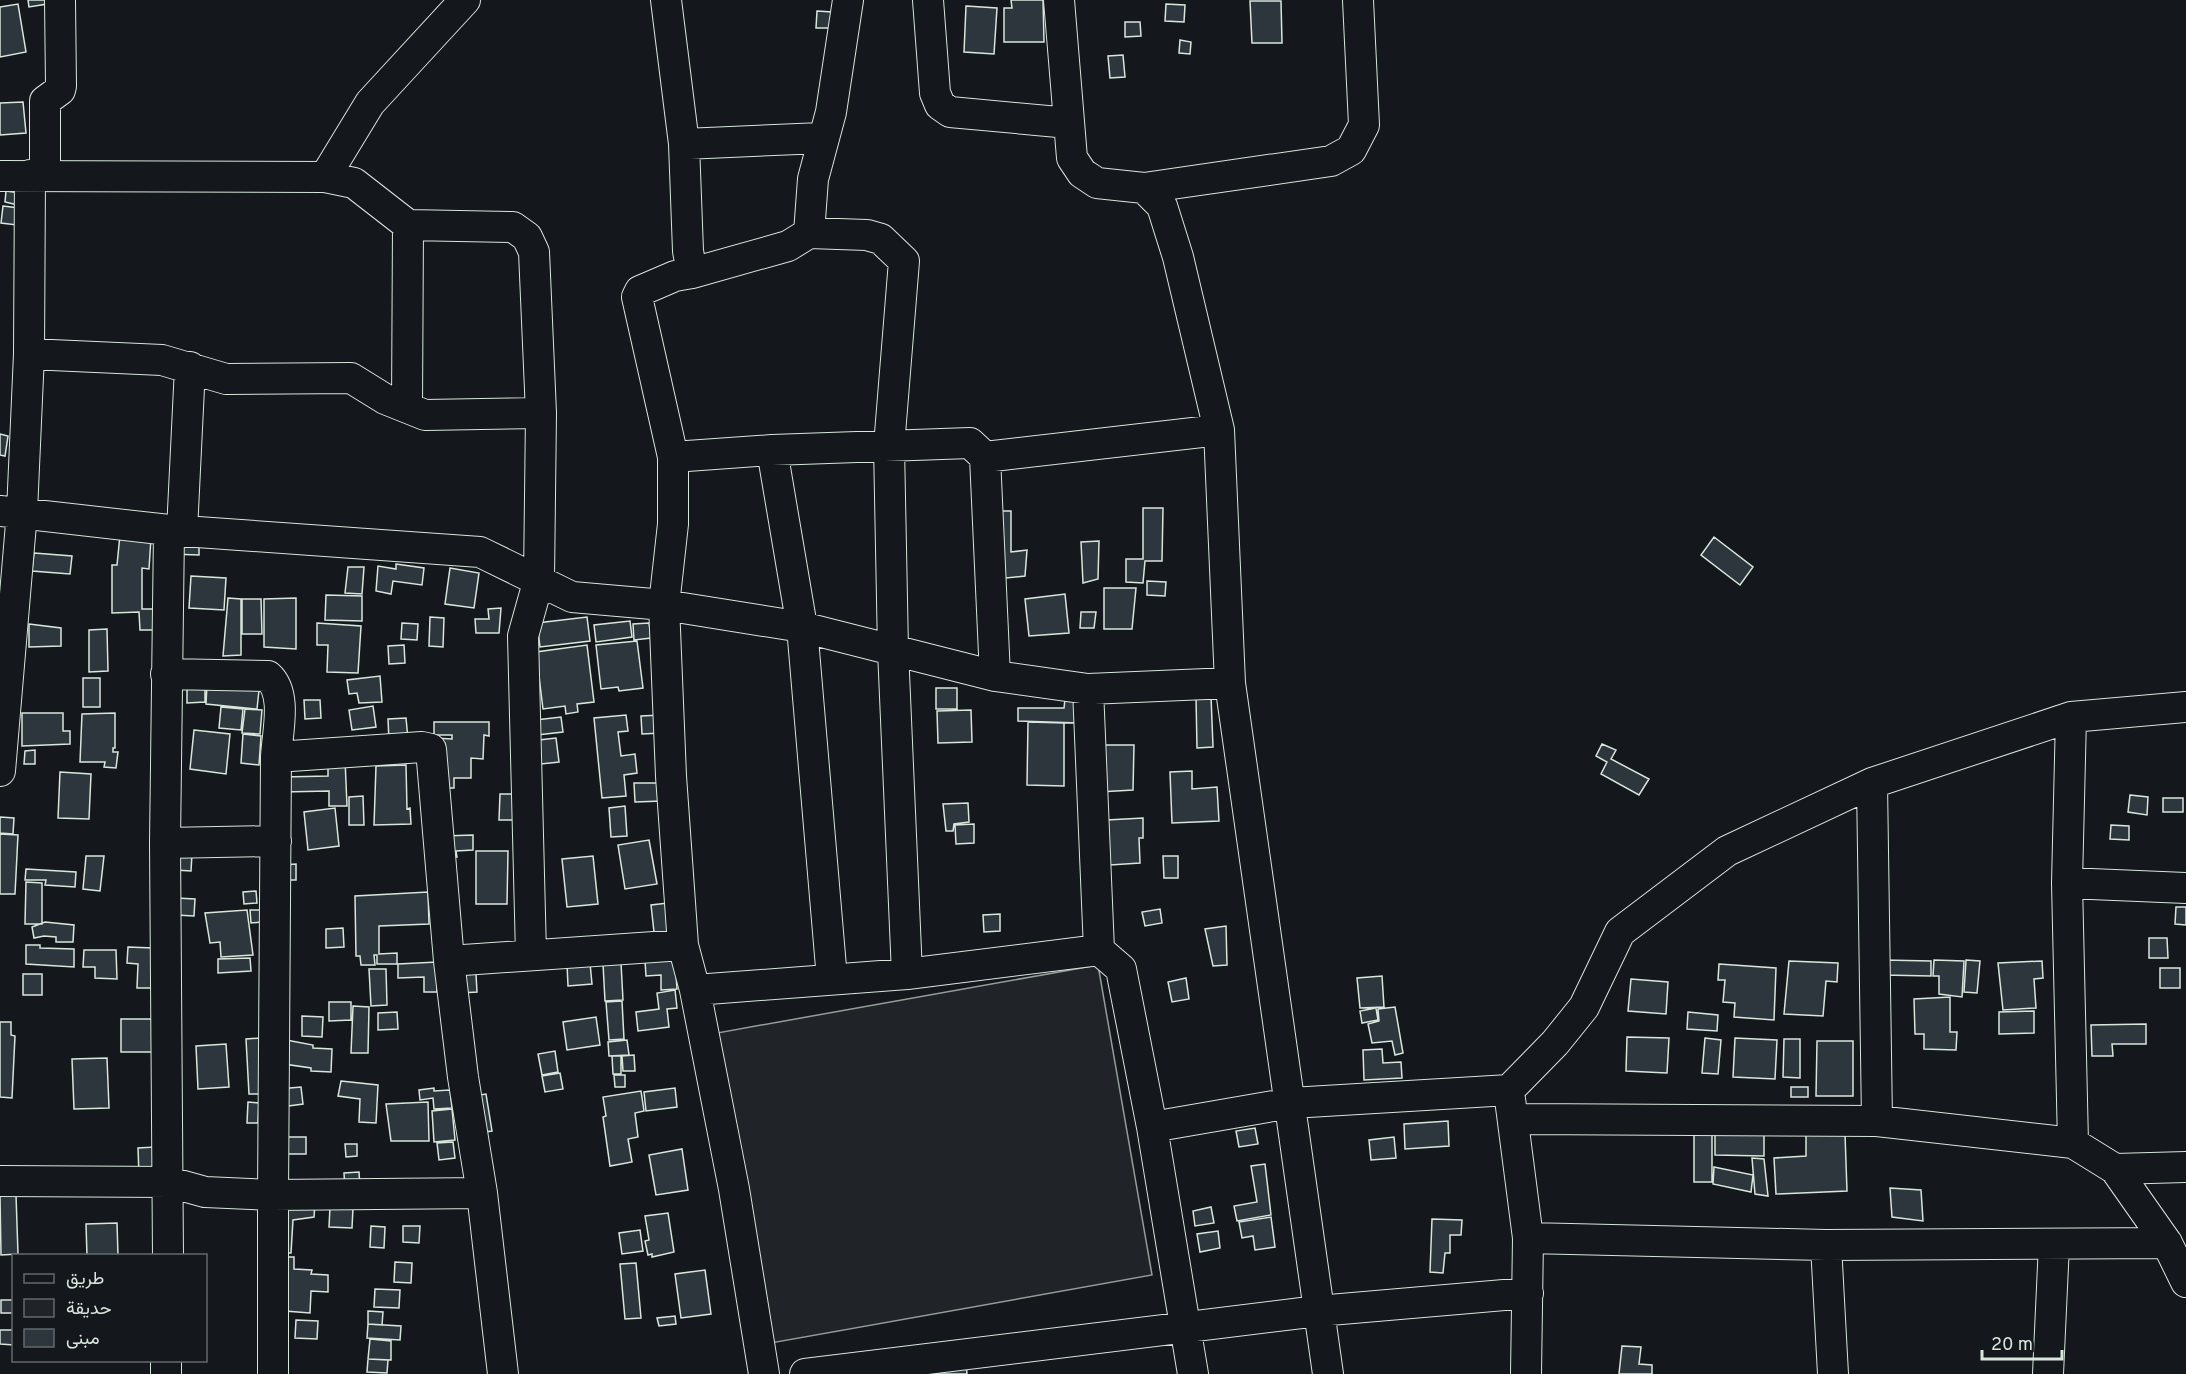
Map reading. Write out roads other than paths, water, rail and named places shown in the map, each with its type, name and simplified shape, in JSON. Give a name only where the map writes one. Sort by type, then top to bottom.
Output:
[{"type":"street","points":[[0,771],[11,511],[29,354],[38,175],[45,101],[60,90],[61,86],[60,0]]},
{"type":"street","points":[[325,177],[370,103],[465,0]]},
{"type":"street","points":[[666,0],[684,144],[688,251],[692,273]]},
{"type":"street","points":[[809,233],[813,179],[822,138],[831,112],[848,0]]},
{"type":"street","points":[[928,0],[934,93],[940,105],[950,112],[1069,123]]},
{"type":"street","points":[[1059,0],[1072,158],[1082,173],[1097,183],[1143,188],[1331,161],[1351,150],[1364,124],[1358,0]]},
{"type":"street","points":[[684,144],[822,138]]},
{"type":"street","points":[[0,176],[325,177],[354,183],[408,225],[513,227],[527,237],[534,252],[541,413],[539,579],[523,636],[531,954]]},
{"type":"street","points":[[1143,188],[1161,206],[1178,257],[1219,430],[1230,683],[1328,1374]]},
{"type":"street","points":[[407,407],[408,225]]},
{"type":"street","points":[[764,1374],[734,1189],[695,990],[683,945],[671,776],[664,605],[673,524],[673,457],[637,297],[640,291],[675,276],[788,246],[809,233],[867,235],[881,239],[904,261],[889,446],[893,650],[907,974]]},
{"type":"street","points":[[29,354],[162,360],[226,379],[351,378],[385,399],[425,415],[541,413]]},
{"type":"street","points":[[168,1254],[166,674],[190,367]]},
{"type":"street","points":[[985,457],[1219,430]]},
{"type":"street","points":[[673,457],[772,450],[970,443],[985,457],[995,676]]},
{"type":"street","points":[[772,450],[802,627],[832,979]]},
{"type":"street","points":[[11,511],[176,531],[480,552],[572,597],[664,605],[802,627],[995,676],[1088,689],[1230,683]]},
{"type":"street","points":[[166,674],[268,676],[276,684],[279,698],[276,757],[273,1374]]},
{"type":"street","points":[[1088,689],[1099,950],[1121,969],[1152,1127],[1193,1374]]},
{"type":"street","points":[[1152,1127],[1291,1103],[1509,1090],[1555,1043],[1584,1007],[1620,932],[1727,850],[1872,783],[2071,717],[2186,707]]},
{"type":"street","points":[[2071,717],[2067,883],[2073,1143]]},
{"type":"street","points":[[276,757],[422,747],[431,749],[449,961],[463,1077],[482,1193],[503,1374]]},
{"type":"street","points":[[1872,783],[1877,1120]]},
{"type":"street","points":[[165,843],[276,841]]},
{"type":"street","points":[[2067,883],[2186,888]]},
{"type":"street","points":[[449,961],[683,945]]},
{"type":"street","points":[[695,990],[907,974],[1099,950]]},
{"type":"street","points":[[1509,1090],[1528,1238],[1526,1374]]},
{"type":"street","points":[[1513,1119],[1877,1120],[2073,1143],[2115,1169],[2167,1244],[2186,1282]]},
{"type":"street","points":[[2115,1169],[2186,1167]]},
{"type":"street","points":[[0,1181],[169,1182],[205,1192],[273,1195],[482,1193]]},
{"type":"street","points":[[1528,1238],[1826,1245],[2167,1244]]},
{"type":"street","points":[[2048,1374],[2054,1244]]},
{"type":"street","points":[[1826,1245],[1833,1374]]},
{"type":"street","points":[[805,1374],[930,1366],[1318,1311],[1528,1293]]}]
